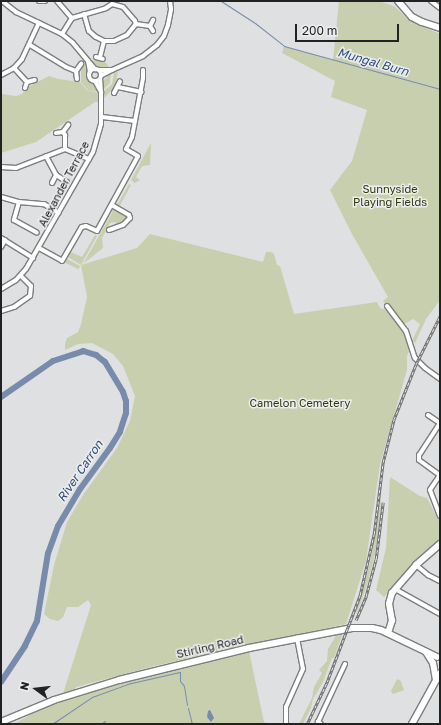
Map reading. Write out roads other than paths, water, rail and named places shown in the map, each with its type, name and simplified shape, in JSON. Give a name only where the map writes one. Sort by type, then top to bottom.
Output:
[{"type":"main road","points":[[398,1],[403,4],[412,17],[440,28]]},
{"type":"main road","name":"Stirling Road","points":[[1,722],[27,710],[82,691],[156,670],[297,638],[352,628],[372,628],[388,634],[425,651],[437,663]]},
{"type":"main road","points":[[436,681],[437,663]]},
{"type":"main road","points":[[412,724],[440,673]]},
{"type":"street","points":[[2,1],[16,12],[62,34],[73,43],[97,69],[101,77]]},
{"type":"street","points":[[39,1],[45,1]]},
{"type":"street","points":[[57,1],[72,18]]},
{"type":"street","points":[[95,81],[112,70],[143,56],[157,45],[164,36],[168,25],[171,9],[170,1]]},
{"type":"street","points":[[431,1],[440,8]]},
{"type":"street","points":[[62,34],[72,18],[106,8],[112,4],[118,4],[131,16],[136,24],[150,26]]},
{"type":"street","points":[[84,14],[89,31],[104,41],[114,41],[127,35],[136,24]]},
{"type":"street","points":[[150,26],[153,20]]},
{"type":"street","points":[[1,75],[14,68],[30,44],[39,23]]},
{"type":"street","points":[[150,26],[153,31]]},
{"type":"street","points":[[100,57],[104,41]]},
{"type":"street","points":[[30,44],[66,67],[76,71]]},
{"type":"street","points":[[88,61],[90,72],[89,77],[95,81],[101,92]]},
{"type":"street","points":[[77,79],[76,71],[81,64]]},
{"type":"street","points":[[14,68],[27,82]]},
{"type":"street","points":[[90,72],[97,69],[112,70]]},
{"type":"street","points":[[39,248],[60,261],[63,260],[82,228],[86,226],[97,231],[138,156],[126,149],[132,137],[141,92],[143,70]]},
{"type":"street","name":"Alexander Terrace","points":[[21,276],[39,248],[89,159],[98,138],[102,117],[101,77]]},
{"type":"street","points":[[27,82],[36,80]]},
{"type":"street","points":[[114,93],[120,81]]},
{"type":"street","points":[[25,88],[27,82]]},
{"type":"street","points":[[118,87],[141,92]]},
{"type":"street","points":[[102,117],[135,121]]},
{"type":"street","points":[[56,133],[63,132],[68,125]]},
{"type":"street","points":[[63,132],[65,135],[65,149]]},
{"type":"street","points":[[1,167],[16,168],[65,149],[89,159]]},
{"type":"street","points":[[46,156],[56,175],[67,182]]},
{"type":"street","points":[[52,183],[56,175]]},
{"type":"street","points":[[1,197],[19,202],[44,204],[59,212]]},
{"type":"street","points":[[19,202],[14,220],[37,233]]},
{"type":"street","points":[[111,228],[127,222],[130,216],[112,205]]},
{"type":"street","points":[[1,246],[3,239],[33,258]]},
{"type":"street","points":[[1,289],[21,276],[31,286],[30,296],[14,308],[1,311]]},
{"type":"street","points":[[387,306],[406,331],[415,358],[425,368],[440,379]]},
{"type":"street","points":[[428,415],[440,423],[419,455],[419,460],[440,475],[430,490],[440,516]]},
{"type":"street","points":[[388,634],[392,621],[389,598],[416,565],[440,544]]},
{"type":"street","points":[[416,565],[428,575],[440,581]]},
{"type":"street","points":[[395,589],[440,614]]},
{"type":"street","points":[[286,724],[285,710],[287,703],[302,669],[297,638]]},
{"type":"street","points":[[321,724],[318,722],[345,664]]},
{"type":"water","points":[[210,710],[214,718],[211,722],[207,717],[208,711]]},
{"type":"waterway","name":"Mungal Burn","points":[[221,1],[255,23],[284,46],[440,89]]},
{"type":"waterway","name":"River Carron","points":[[1,397],[53,361],[83,351],[96,355],[105,362],[123,392],[126,401],[126,413],[120,432],[80,489],[58,526],[48,553],[37,621],[25,646],[1,682]]},
{"type":"waterway","points":[[52,724],[92,697],[127,684],[180,672],[180,681],[184,686],[187,705]]},
{"type":"waterway","points":[[188,708],[192,724]]},
{"type":"waterway","points":[[101,724],[105,721]]},
{"type":"railway","points":[[307,724],[327,682],[360,595],[374,534],[383,462],[394,419],[416,364],[440,316]]},
{"type":"railway","points":[[356,620],[366,596],[376,559],[383,502]]},
{"type":"park label","name":"Sunnyside Playing Fields","points":[[390,196]]},
{"type":"park label","name":"Camelon Cemetery","points":[[300,403]]}]
